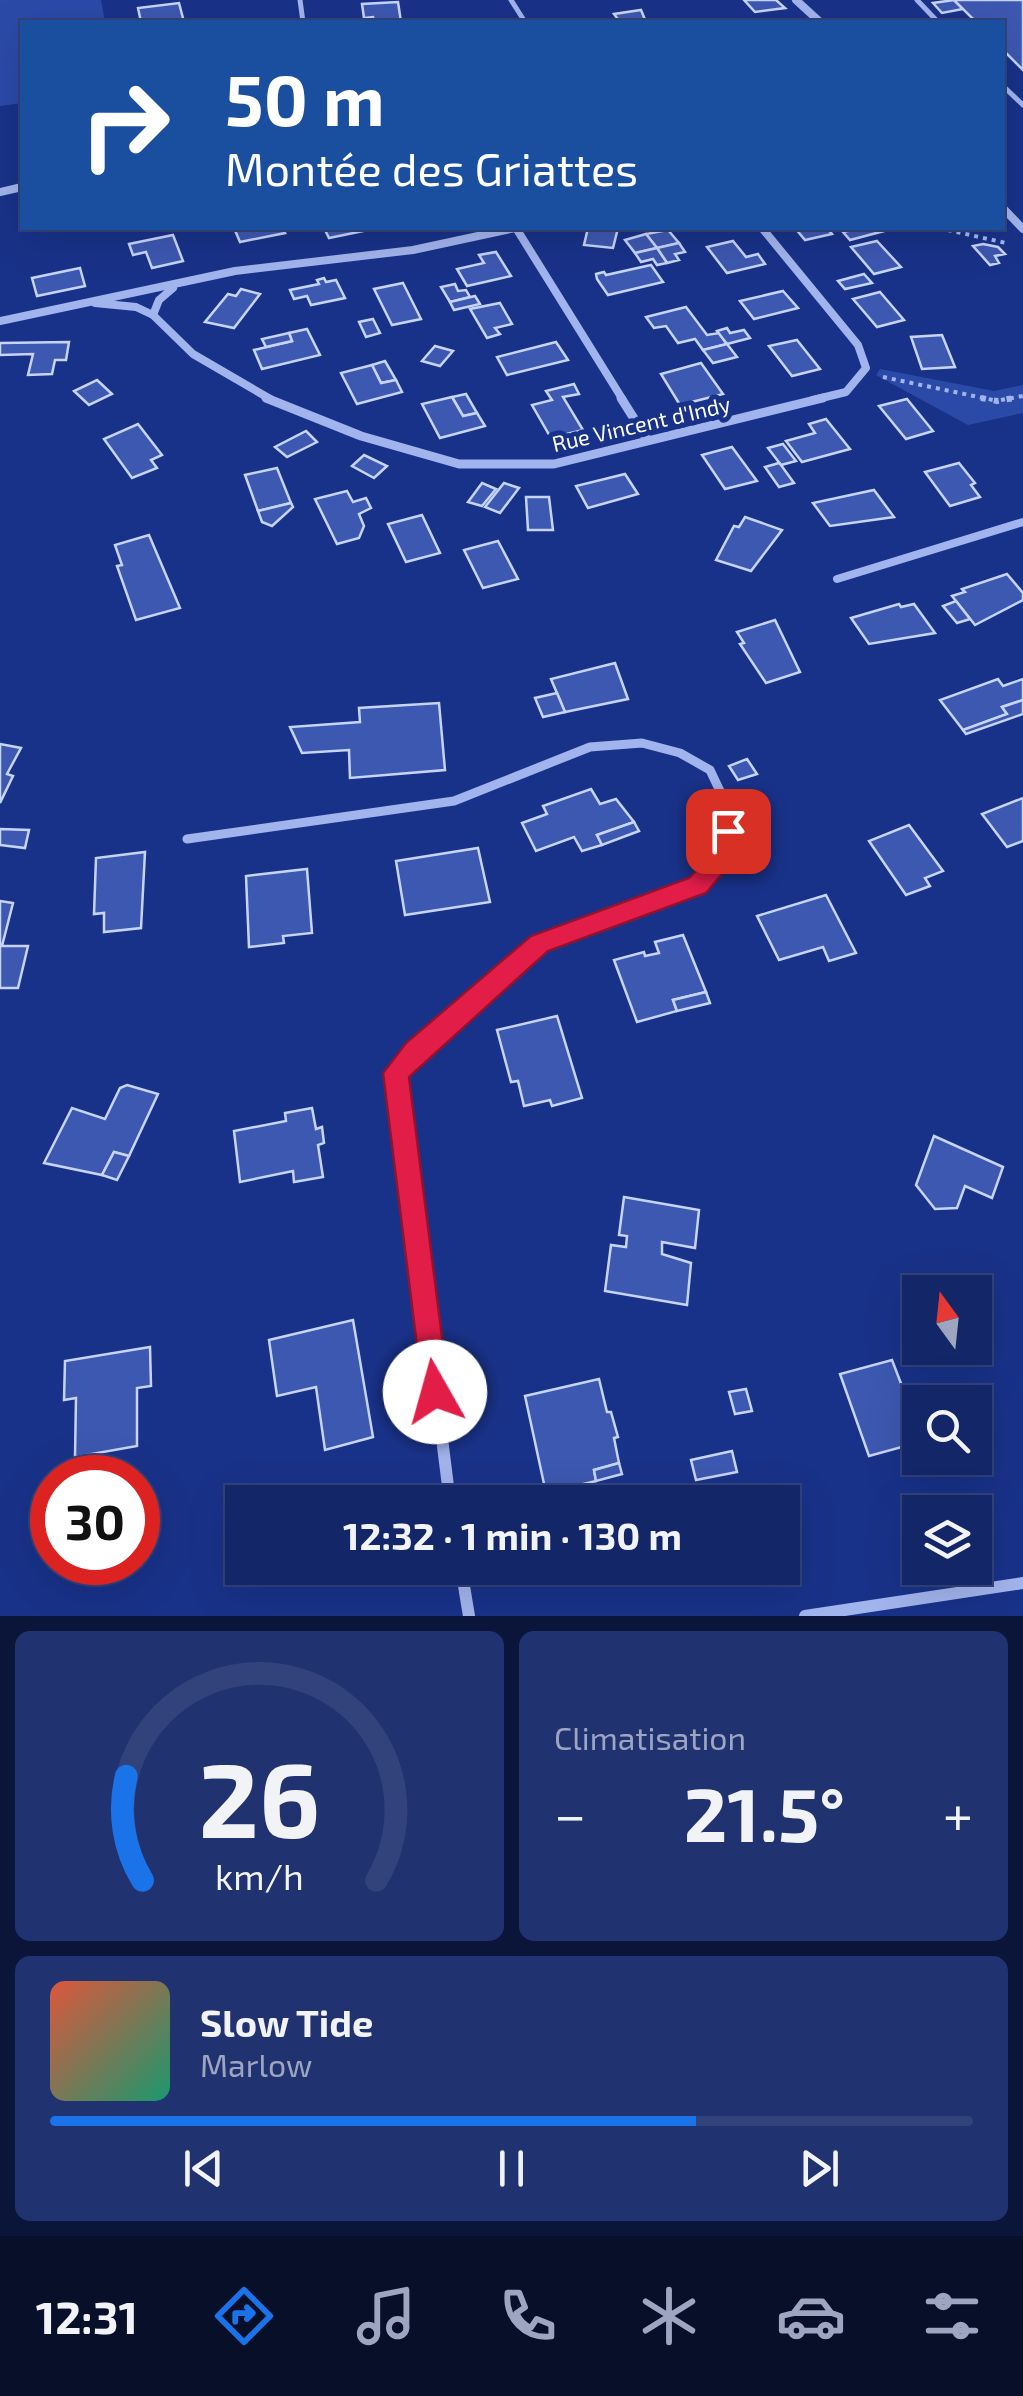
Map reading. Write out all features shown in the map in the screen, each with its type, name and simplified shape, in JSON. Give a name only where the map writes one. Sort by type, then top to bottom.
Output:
[{"type":"street","points":[[796,0],[818,20]]},
{"type":"street","points":[[1005,210],[1023,228]]},
{"type":"street","name":"Rue Vincent d'Indy","points":[[0,321],[235,271],[414,250],[506,230]]},
{"type":"street","points":[[516,230],[648,439]]},
{"type":"street","points":[[764,230],[858,345],[866,368],[863,372]]},
{"type":"street","points":[[153,316],[159,300],[178,284]]},
{"type":"street","name":"Rue Vincent d'Indy","points":[[94,302],[136,307],[153,316],[194,354],[260,395],[361,436],[460,464],[554,464],[846,392],[863,372]]},
{"type":"street","points":[[187,839],[454,800],[590,746],[642,743],[680,752],[710,770],[728,808],[728,854],[698,886],[539,944],[396,1073],[448,1485]]},
{"type":"street","points":[[806,1616],[1023,1583]]},
{"type":"street","points":[[464,1585],[469,1616]]},
{"type":"lane","points":[[917,0],[936,20]]},
{"type":"lane","points":[[836,578],[1023,522]]},
{"type":"path","points":[[947,230],[993,241],[1023,242]]},
{"type":"path","points":[[863,372],[922,388],[997,401],[1023,396]]},
{"type":"shaded area","points":[[0,0],[101,0],[105,20],[20,20],[20,103],[0,106]]},
{"type":"shaded area","points":[[880,369],[994,391],[1023,385],[1023,413],[968,425],[876,375]]},
{"type":"building","points":[[744,0],[776,0],[785,8],[755,12]]},
{"type":"building","points":[[954,0],[963,9],[942,13],[933,3]]},
{"type":"building","points":[[954,0],[1023,0],[1023,70],[1005,52],[1005,20],[974,20]]},
{"type":"building","points":[[398,2],[401,20],[364,18],[362,4]]},
{"type":"building","points":[[179,3],[183,20],[141,20],[138,8]]},
{"type":"building","points":[[641,10],[645,20],[618,20],[614,14]]},
{"type":"building","points":[[235,230],[285,233],[240,242]]},
{"type":"building","points":[[325,230],[368,230],[329,238]]},
{"type":"building","points":[[588,230],[618,230],[613,248],[584,245]]},
{"type":"building","points":[[668,230],[679,243],[657,248],[646,234]]},
{"type":"building","points":[[797,230],[829,230],[832,234],[805,240]]},
{"type":"building","points":[[853,230],[884,231],[850,240],[843,232]]},
{"type":"building","points":[[646,234],[657,248],[635,253],[625,240]]},
{"type":"building","points":[[173,235],[183,261],[152,268],[146,252],[133,255],[129,244]]},
{"type":"building","points":[[733,241],[746,257],[758,254],[765,264],[727,273],[707,247]]},
{"type":"building","points":[[877,241],[901,267],[874,274],[851,247]]},
{"type":"building","points":[[679,243],[685,252],[675,254],[679,260],[667,263],[657,248]]},
{"type":"building","points":[[973,246],[998,247],[1005,254],[995,256],[999,263],[990,265]]},
{"type":"building","points":[[657,248],[667,263],[657,265],[653,259],[641,262],[635,253]]},
{"type":"building","points":[[496,252],[511,276],[467,286],[457,269],[484,263],[479,255]]},
{"type":"building","points":[[651,265],[663,282],[608,295],[597,279],[596,274]]},
{"type":"building","points":[[80,268],[85,286],[37,296],[32,278]]},
{"type":"building","points":[[864,274],[872,283],[845,289],[838,281]]},
{"type":"building","points":[[324,278],[326,282],[336,280],[345,298],[311,305],[307,296],[294,299],[290,290],[319,284],[317,280]]},
{"type":"building","points":[[403,283],[421,319],[392,325],[374,289]]},
{"type":"building","points":[[455,284],[458,291],[466,290],[470,297],[450,302],[441,287]]},
{"type":"building","points":[[241,289],[260,294],[234,328],[205,322],[228,294],[236,296]]},
{"type":"building","points":[[783,291],[798,308],[754,319],[740,301]]},
{"type":"building","points":[[880,292],[904,320],[877,327],[853,299]]},
{"type":"building","points":[[475,296],[480,304],[454,310],[450,302]]},
{"type":"building","points":[[500,303],[512,324],[495,328],[500,334],[487,338],[470,309]]},
{"type":"building","points":[[686,307],[707,335],[719,333],[727,344],[703,350],[695,339],[678,343],[666,326],[654,328],[646,317]]},
{"type":"building","points":[[373,319],[380,333],[366,337],[359,322]]},
{"type":"building","points":[[727,328],[730,333],[744,330],[750,338],[727,344],[717,331]]},
{"type":"building","points":[[307,329],[320,355],[262,369],[254,350],[292,341],[289,333]]},
{"type":"building","points":[[289,333],[292,341],[266,347],[262,339]]},
{"type":"building","points":[[942,335],[955,367],[922,369],[911,337]]},
{"type":"building","points":[[797,340],[820,369],[792,376],[769,346]]},
{"type":"building","points":[[69,342],[66,360],[55,360],[52,374],[28,375],[33,354],[0,355],[0,343]]},
{"type":"building","points":[[556,342],[568,360],[507,375],[497,357]]},
{"type":"building","points":[[727,344],[737,357],[713,363],[703,350]]},
{"type":"building","points":[[435,346],[453,351],[440,366],[422,361]]},
{"type":"building","points":[[385,361],[396,380],[381,383],[372,365]]},
{"type":"building","points":[[701,363],[723,394],[680,405],[661,374]]},
{"type":"building","points":[[372,365],[381,383],[396,380],[402,392],[357,404],[341,373]]},
{"type":"building","points":[[97,380],[112,394],[89,405],[74,391]]},
{"type":"building","points":[[574,384],[579,394],[563,397],[583,430],[551,438],[532,405],[552,400],[546,391]]},
{"type":"building","points":[[466,394],[477,413],[463,416],[452,397]]},
{"type":"building","points":[[452,397],[463,416],[477,413],[485,426],[440,438],[422,404]]},
{"type":"building","points":[[907,399],[933,431],[906,439],[879,406]]},
{"type":"building","points":[[826,419],[850,449],[802,462],[786,441],[815,433],[809,424]]},
{"type":"building","points":[[138,424],[162,455],[151,460],[157,468],[132,478],[104,439]]},
{"type":"building","points":[[306,431],[317,442],[287,457],[275,447]]},
{"type":"building","points":[[783,444],[796,461],[781,465],[768,448]]},
{"type":"building","points":[[732,447],[757,481],[725,489],[702,455]]},
{"type":"building","points":[[364,455],[387,466],[374,478],[352,466]]},
{"type":"building","points":[[779,463],[794,483],[779,487],[765,467]]},
{"type":"building","points":[[959,463],[975,483],[971,485],[980,497],[950,506],[925,472]]},
{"type":"building","points":[[277,468],[291,503],[258,511],[245,475]]},
{"type":"building","points":[[625,474],[638,494],[588,508],[576,486]]},
{"type":"building","points":[[482,483],[496,489],[482,506],[468,502]]},
{"type":"building","points":[[504,483],[519,488],[500,513],[485,507]]},
{"type":"building","points":[[874,490],[894,517],[830,526],[813,503]]},
{"type":"building","points":[[347,491],[353,502],[366,498],[371,508],[359,514],[364,526],[359,538],[337,544],[315,499]]},
{"type":"building","points":[[526,497],[549,497],[553,530],[528,530]]},
{"type":"building","points":[[291,503],[293,507],[272,526],[262,522],[258,511]]},
{"type":"building","points":[[422,515],[440,553],[406,562],[388,524]]},
{"type":"building","points":[[745,517],[782,530],[751,571],[716,560],[734,526],[739,527]]},
{"type":"building","points":[[149,535],[180,608],[136,620],[117,566],[122,565],[115,545]]},
{"type":"building","points":[[498,541],[518,579],[483,588],[464,550]]},
{"type":"building","points":[[1007,574],[1023,593],[1023,600],[975,625],[952,596]]},
{"type":"building","points":[[956,601],[970,619],[957,623],[943,606]]},
{"type":"building","points":[[899,604],[914,604],[935,633],[869,644],[851,618]]},
{"type":"building","points":[[775,620],[800,672],[766,683],[740,644],[744,643],[737,632]]},
{"type":"building","points":[[615,663],[628,699],[565,712],[551,679]]},
{"type":"building","points":[[998,679],[1003,686],[1023,679],[1023,700],[1002,707],[1007,714],[963,730],[940,700]]},
{"type":"building","points":[[557,693],[565,712],[543,717],[535,698]]},
{"type":"building","points":[[1023,700],[1023,714],[966,734],[963,730],[1007,714],[1002,707]]},
{"type":"building","points":[[439,703],[445,770],[350,778],[349,750],[302,753],[290,727],[360,722],[359,708]]},
{"type":"building","points":[[0,744],[21,748],[7,774],[13,776],[0,803]]},
{"type":"building","points":[[747,759],[757,774],[738,780],[729,766]]},
{"type":"building","points":[[591,789],[600,804],[616,799],[634,822],[597,835],[602,845],[582,851],[574,837],[536,851],[522,823],[547,814],[543,806]]},
{"type":"building","points":[[1023,798],[1023,841],[1007,847],[982,814]]},
{"type":"building","points":[[634,822],[639,831],[602,845],[597,835]]},
{"type":"building","points":[[909,825],[943,871],[925,878],[930,886],[906,895],[869,841]]},
{"type":"building","points":[[0,829],[29,830],[25,848],[0,845]]},
{"type":"building","points":[[478,848],[490,902],[405,915],[396,861]]},
{"type":"building","points":[[145,852],[141,928],[104,932],[104,913],[94,914],[96,858]]},
{"type":"building","points":[[307,869],[312,933],[283,936],[284,943],[249,947],[246,876]]},
{"type":"building","points":[[826,895],[856,953],[829,961],[823,947],[779,960],[757,916]]},
{"type":"building","points":[[0,901],[13,903],[2,946],[28,946],[18,988],[0,988]]},
{"type":"building","points":[[683,935],[706,992],[673,1000],[677,1011],[637,1022],[614,960],[644,952],[645,956],[659,953],[655,942]]},
{"type":"building","points":[[706,992],[710,1003],[677,1011],[673,1000]]},
{"type":"building","points":[[557,1016],[582,1098],[552,1106],[550,1100],[524,1106],[518,1081],[511,1082],[497,1030]]},
{"type":"building","points":[[127,1085],[158,1094],[129,1156],[114,1152],[102,1175],[44,1163],[72,1108],[105,1119],[120,1088]]},
{"type":"building","points":[[312,1108],[316,1129],[322,1127],[324,1143],[318,1145],[323,1177],[294,1182],[293,1171],[240,1182],[234,1131],[286,1121],[285,1113]]},
{"type":"building","points":[[934,1136],[1003,1167],[992,1198],[965,1186],[957,1208],[935,1209],[916,1185]]},
{"type":"building","points":[[114,1152],[129,1156],[117,1180],[102,1175]]},
{"type":"building","points":[[624,1197],[699,1210],[695,1248],[662,1242],[662,1254],[691,1263],[687,1305],[605,1291],[611,1245],[626,1247],[627,1236],[619,1235]]},
{"type":"building","points":[[353,1320],[373,1437],[325,1450],[316,1387],[277,1396],[269,1340]]},
{"type":"building","points":[[150,1347],[151,1386],[137,1388],[137,1446],[75,1455],[76,1398],[64,1400],[65,1361]]},
{"type":"building","points":[[892,1360],[902,1386],[902,1447],[869,1456],[840,1374]]},
{"type":"building","points":[[599,1379],[618,1437],[614,1438],[619,1463],[594,1470],[596,1481],[544,1485],[525,1396]]},
{"type":"building","points":[[746,1389],[752,1411],[735,1414],[729,1392]]},
{"type":"building","points":[[732,1451],[737,1472],[696,1480],[691,1460]]},
{"type":"building","points":[[619,1463],[622,1474],[596,1481],[594,1470]]},
{"type":"route","points":[[435,1392],[396,1073],[539,944],[698,886],[728,854],[728,831]]}]
